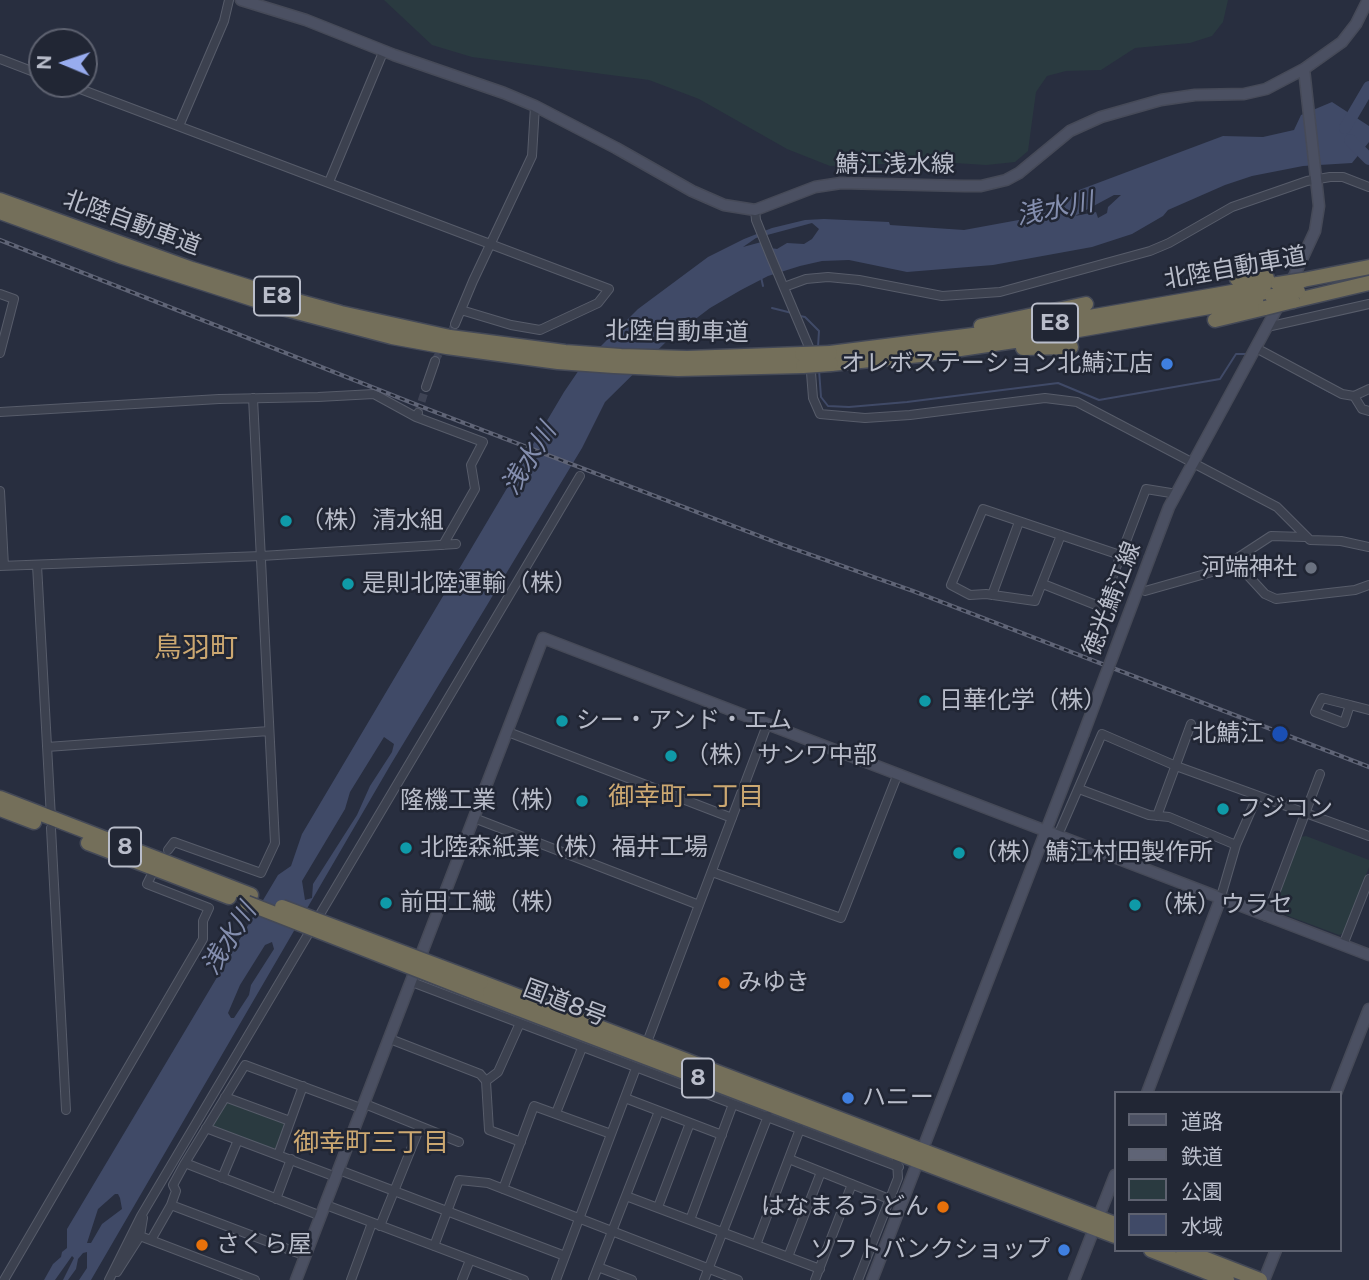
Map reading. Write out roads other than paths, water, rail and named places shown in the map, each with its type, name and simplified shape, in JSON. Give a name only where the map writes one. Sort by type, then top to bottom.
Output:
[{"type":"highway","name":"北陸自動車道","points":[[0,200],[192,269],[341,313],[450,337],[561,357]]},
{"type":"highway","name":"北陸自動車道","points":[[0,212],[188,279],[339,324],[447,347],[683,364],[831,358],[1021,340],[1274,291],[1369,281]]},
{"type":"highway","name":"北陸自動車道","points":[[1300,287],[1369,266]]},
{"type":"highway","points":[[1237,279],[1274,291]]},
{"type":"highway","points":[[1215,320],[1274,291],[1300,287]]},
{"type":"highway","points":[[870,354],[1086,304]]},
{"type":"highway","points":[[870,354],[1070,347]]},
{"type":"highway","name":"国道8号","points":[[0,798],[51,823],[479,988],[736,1093],[894,1152],[921,1155]]},
{"type":"highway","name":"国道8号","points":[[0,809],[51,823]]},
{"type":"highway","name":"国道8号","points":[[479,988],[647,1043],[895,1142],[921,1155],[1097,1223],[1114,1235]]},
{"type":"highway","name":"国道8号","points":[[1097,1223],[1114,1224]]},
{"type":"highway","points":[[1156,1252],[1227,1280]]},
{"type":"highway","points":[[1188,1252],[1262,1280]]},
{"type":"main road","points":[[241,0],[306,20],[535,106],[692,191],[756,215]]},
{"type":"main road","name":"鯖江浅水線","points":[[756,215],[815,187],[841,183],[964,186],[1006,180],[1019,173],[1070,131],[1101,117],[1161,100],[1195,95],[1256,92],[1304,69],[1342,42],[1356,24],[1368,0]]},
{"type":"main road","name":"徳光鯖江線","points":[[872,1280],[1169,508],[1305,256],[1315,231],[1319,206],[1317,176],[1304,69]]},
{"type":"main road","points":[[296,1280],[543,638],[1369,956]]},
{"type":"main road","points":[[1148,1091],[1220,900]]},
{"type":"main road","points":[[1337,1091],[1369,1009]]},
{"type":"main road","points":[[1074,1280],[1114,1178]]},
{"type":"main road","points":[[1262,1280],[1275,1252]]},
{"type":"street","points":[[179,126],[224,20],[229,0]]},
{"type":"street","points":[[329,182],[384,50]]},
{"type":"street","points":[[0,59],[28,70]]},
{"type":"street","points":[[98,96],[609,289],[598,303],[540,330],[511,325],[460,310]]},
{"type":"street","points":[[455,324],[532,156],[535,106]]},
{"type":"street","points":[[784,286],[806,279],[828,277],[859,280],[942,296],[1000,292],[1150,251],[1231,207],[1317,176],[1343,177],[1369,187]]},
{"type":"street","points":[[756,215],[809,347],[813,398],[820,414],[865,418],[1045,398],[1077,402],[1277,507],[1305,537]]},
{"type":"street","points":[[0,294],[14,299],[0,354]]},
{"type":"street","points":[[1267,327],[1369,304]]},
{"type":"street","points":[[1256,348],[1342,394],[1354,396],[1369,388]]},
{"type":"street","points":[[426,387],[435,361]]},
{"type":"street","points":[[0,412],[374,394],[483,442],[471,465],[475,489],[443,545]]},
{"type":"street","points":[[1354,396],[1362,409],[1369,411]]},
{"type":"street","points":[[168,850],[174,842],[261,873],[275,843],[253,398]]},
{"type":"street","points":[[111,1278],[145,1209],[580,476]]},
{"type":"street","points":[[1043,584],[1101,607],[1146,489],[1177,494]]},
{"type":"street","points":[[0,491],[2,566],[261,556],[456,544]]},
{"type":"street","points":[[1061,535],[1035,601],[970,595],[951,585],[982,509],[1019,522],[1061,535],[1120,555]]},
{"type":"street","points":[[992,595],[1019,522]]},
{"type":"street","points":[[1145,591],[1219,570],[1271,536],[1341,541],[1369,547]]},
{"type":"street","points":[[37,565],[66,1110]]},
{"type":"street","points":[[1226,565],[1241,569],[1265,594],[1276,598],[1355,590],[1369,586]]},
{"type":"street","points":[[1350,705],[1369,710]]},
{"type":"street","points":[[423,953],[647,1043],[767,724]]},
{"type":"street","points":[[1157,816],[1191,724]]},
{"type":"street","points":[[47,747],[270,731]]},
{"type":"street","points":[[508,732],[732,818]]},
{"type":"street","points":[[1058,835],[1102,734],[1257,797],[1369,836]]},
{"type":"street","points":[[1266,917],[1320,774]]},
{"type":"street","points":[[712,872],[841,918],[897,776]]},
{"type":"street","points":[[1079,789],[1149,815],[1169,817],[1236,845]]},
{"type":"street","points":[[1220,900],[1236,845],[1257,797]]},
{"type":"street","points":[[474,818],[699,905]]},
{"type":"street","points":[[4,1280],[203,939],[203,920],[209,908],[147,884],[151,876]]},
{"type":"street","points":[[1343,945],[1369,878]]},
{"type":"street","points":[[412,982],[899,1167]]},
{"type":"street","points":[[486,1081],[498,1072],[520,1023]]},
{"type":"street","points":[[390,1039],[470,1069],[486,1081],[489,1130],[521,1142]]},
{"type":"street","points":[[556,1113],[582,1048]]},
{"type":"street","points":[[151,1240],[171,1205],[176,1191],[173,1185],[246,1065],[460,1142]]},
{"type":"street","points":[[556,1280],[636,1068]]},
{"type":"street","points":[[278,1154],[303,1086]]},
{"type":"street","points":[[225,1097],[290,1121]]},
{"type":"street","points":[[625,1098],[722,1135]]},
{"type":"street","points":[[690,1220],[733,1104]]},
{"type":"street","points":[[503,1189],[534,1106],[611,1134]]},
{"type":"street","points":[[593,1280],[659,1111]]},
{"type":"street","points":[[704,1280],[768,1116]]},
{"type":"street","points":[[659,1207],[690,1123]]},
{"type":"street","points":[[351,1280],[394,1190],[420,1127]]},
{"type":"street","points":[[206,1128],[291,1159],[394,1190],[565,1256]]},
{"type":"street","points":[[756,1245],[800,1129]]},
{"type":"street","points":[[222,1178],[237,1140]]},
{"type":"street","points":[[858,1280],[898,1178],[899,1167],[894,1152]]},
{"type":"street","points":[[276,1199],[291,1159]]},
{"type":"street","points":[[789,1159],[889,1199]]},
{"type":"street","points":[[185,1163],[276,1199],[376,1225],[470,1260],[499,1276],[524,1280]]},
{"type":"street","points":[[788,1256],[821,1172]]},
{"type":"street","points":[[434,1247],[459,1181],[488,1183],[738,1280]]},
{"type":"street","points":[[815,1280],[852,1184]]},
{"type":"street","points":[[626,1196],[820,1269]]},
{"type":"street","points":[[773,1201],[805,1213]]},
{"type":"street","points":[[171,1205],[306,1256]]},
{"type":"street","points":[[111,1278],[140,1236],[145,1209]]},
{"type":"street","points":[[140,1236],[255,1280]]},
{"type":"street","points":[[462,1280],[470,1260]]},
{"type":"street","points":[[598,1267],[630,1280]]},
{"type":"water","points":[[1332,102],[1369,126],[1369,142],[1352,163],[1303,166],[1252,176],[1168,210],[1163,216],[1132,234],[1092,247],[993,265],[907,272],[849,260],[822,261],[800,266],[768,276],[741,290],[710,308],[669,339],[605,402],[582,448],[391,764],[91,1280],[79,1280],[87,1268],[87,1252],[78,1259],[76,1269],[68,1280],[63,1280],[74,1258],[72,1256],[55,1280],[44,1280],[67,1248],[67,1229],[278,875],[291,866],[302,834],[564,392],[583,364],[638,309],[708,257],[772,228],[805,220],[824,219],[889,222],[890,225],[964,230],[1035,217],[1062,205],[1079,190],[1223,136],[1263,137],[1294,130],[1301,115]],"holes":[[[1114,195],[1121,195],[1108,207],[1107,213],[1098,218],[1096,212],[1075,216]],[[812,223],[819,229],[812,239],[804,244],[787,243],[777,249],[771,248],[765,241],[743,247],[756,238]],[[384,737],[394,744],[357,815],[313,884],[312,898],[305,900],[302,881],[345,809],[350,792]],[[272,942],[274,949],[251,985],[249,995],[234,1018],[231,1018],[228,1013],[240,985],[265,945]],[[118,1194],[122,1209],[102,1224],[91,1243],[87,1243],[98,1209]]]},
{"type":"waterway","points":[[1345,128],[1369,87]]},
{"type":"waterway","name":"浅水川","points":[[1350,140],[1369,159]]},
{"type":"waterway","points":[[761,277],[763,286]]},
{"type":"waterway","points":[[772,308],[792,313]]},
{"type":"waterway","points":[[800,316],[805,317],[819,331],[818,347]]},
{"type":"waterway","points":[[819,370],[821,397],[828,406],[907,402],[1058,383],[1099,400],[1220,379],[1236,354],[1248,354]]},
{"type":"waterway","points":[[1313,383],[1330,392]]},
{"type":"tunnel","points":[[435,361],[455,324]]},
{"type":"tunnel","points":[[418,413],[426,387]]},
{"type":"railway","points":[[0,240],[430,410],[783,545],[913,591],[1369,767]]},
{"type":"place","name":"オレボステーション北鯖江店","points":[[1167,364]]},
{"type":"place","name":"（株）清水組","points":[[286,521]]},
{"type":"place","name":"河端神社","points":[[1311,568]]},
{"type":"place","name":"是則北陸運輸（株）","points":[[348,584]]},
{"type":"place","name":"日華化学（株）","points":[[925,701]]},
{"type":"place","name":"シー・アンド・エム","points":[[562,721]]},
{"type":"place","name":"北鯖江","points":[[1280,734]]},
{"type":"place","name":"（株）サンワ中部","points":[[671,756]]},
{"type":"place","name":"隆機工業（株）","points":[[582,801]]},
{"type":"place","name":"フジコン","points":[[1223,809]]},
{"type":"place","name":"北陸森紙業（株）福井工場","points":[[406,848]]},
{"type":"place","name":"（株）鯖江村田製作所","points":[[959,853]]},
{"type":"place","name":"前田工繊（株）","points":[[386,903]]},
{"type":"place","name":"（株）ウラセ","points":[[1135,905]]},
{"type":"place","name":"みゆき","points":[[724,983]]},
{"type":"place","name":"ハニー","points":[[848,1098]]},
{"type":"place","name":"はなまるうどん","points":[[943,1207]]},
{"type":"place","name":"さくら屋","points":[[202,1245]]},
{"type":"place","name":"ソフトバンクショップ","points":[[1064,1250]]},
{"type":"district","name":"鳥羽町","points":[[196,648]]},
{"type":"district","name":"御幸町一丁目","points":[[686,797]]},
{"type":"district","name":"御幸町三丁目","points":[[371,1143]]}]
